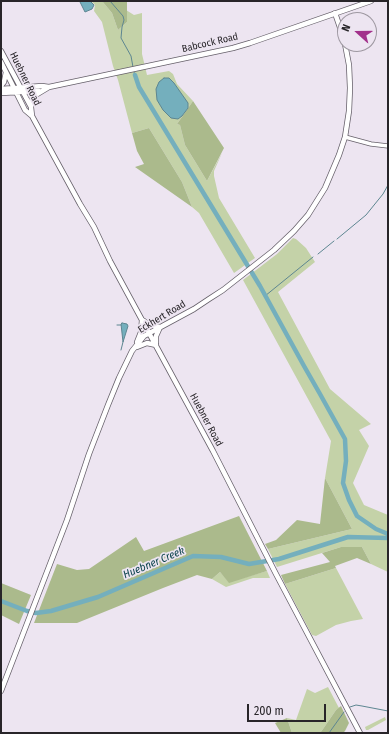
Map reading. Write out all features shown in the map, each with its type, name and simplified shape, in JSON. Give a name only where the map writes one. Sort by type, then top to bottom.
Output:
[{"type":"main road","name":"Babcock Road","points":[[1,87],[16,90],[42,91],[49,87],[237,47],[371,1]]},
{"type":"main road","name":"Eckhert Road","points":[[335,13],[337,19]]},
{"type":"main road","name":"Huebner Road","points":[[1,51],[31,107],[32,116]]},
{"type":"main road","name":"Eckhert Road","points":[[1,691],[67,520],[89,454],[108,405],[119,378],[135,347],[140,340],[149,333],[204,302],[241,276],[274,250],[294,231],[314,206],[331,176],[345,137],[350,100],[349,65],[347,52]]},
{"type":"main road","name":"Huebner Road","points":[[1,62],[26,110],[32,116],[94,227],[110,261],[213,451],[264,552],[360,733]]},
{"type":"main road","points":[[1,87],[4,82],[6,72]]},
{"type":"main road","name":"Babcock Road","points":[[22,90],[42,86],[49,87]]},
{"type":"main road","name":"Babcock Road","points":[[1,93],[16,90]]},
{"type":"main road","points":[[31,107],[31,102],[34,96],[42,91]]},
{"type":"main road","points":[[142,320],[148,324],[160,327],[156,336],[156,345],[147,343],[135,347],[141,332],[142,320]]},
{"type":"street","points":[[345,137],[371,144],[388,146]]},
{"type":"green space","points":[[91,1],[102,1],[112,13],[118,30],[127,22],[126,10],[134,15],[142,13],[142,54],[147,75],[169,71],[173,74],[177,84],[193,101],[177,124],[180,125],[185,145],[207,181],[222,153],[214,171],[219,198],[255,258],[234,273],[199,213],[192,207],[182,182],[149,128],[132,133],[102,22],[94,11],[95,5]]},
{"type":"green space","points":[[102,1],[127,1],[127,22],[118,30],[112,13]]},
{"type":"green space","points":[[193,101],[224,148],[207,181],[185,145],[180,125],[177,124]]},
{"type":"green space","points":[[149,128],[182,182],[192,207],[135,167],[144,164],[137,151],[132,133]]},
{"type":"green space","points":[[293,238],[306,248],[315,262],[278,292],[330,389],[371,424],[359,430],[369,446],[353,483],[364,505],[388,515],[388,572],[371,564],[362,547],[341,547],[277,567],[268,549],[352,529],[325,478],[331,441],[243,280],[277,254]]},
{"type":"green space","points":[[325,478],[352,529],[268,549],[265,544],[276,540],[297,520],[320,524]]},
{"type":"green space","points":[[239,516],[267,571],[229,583],[220,572],[212,579],[197,575],[77,623],[34,623],[57,564],[77,570],[89,569],[136,537],[144,551]]},
{"type":"green space","points":[[341,547],[362,547],[371,564],[357,558],[335,566],[336,568],[285,584],[281,575],[330,562],[322,553]]},
{"type":"green space","points":[[336,568],[363,619],[336,625],[316,636],[312,635],[285,584]]},
{"type":"green space","points":[[267,571],[270,578],[253,578],[226,587],[212,579],[220,572],[229,582]]},
{"type":"green space","points":[[1,583],[31,595],[19,624],[1,615]]},
{"type":"green space","points":[[328,687],[339,708],[320,733],[292,733],[287,718],[296,720],[307,689],[315,693]]},
{"type":"green space","points":[[341,706],[349,723],[345,731],[343,733],[320,733],[336,710]]},
{"type":"green space","points":[[385,717],[386,720],[366,730],[365,727]]},
{"type":"green space","points":[[287,718],[292,733],[281,733],[275,723]]},
{"type":"water","points":[[80,1],[90,1],[94,5],[92,9],[85,12]]},
{"type":"water","points":[[164,78],[169,78],[174,83],[188,103],[188,108],[178,119],[171,118],[163,110],[157,100],[156,89],[159,82]]},
{"type":"water","points":[[121,324],[127,324],[128,326],[123,342]]},
{"type":"waterway","points":[[110,1],[123,16],[124,20],[121,38],[131,56],[133,67]]},
{"type":"waterway","points":[[135,75],[139,87],[260,286],[345,439],[346,461],[343,483],[357,516],[376,529],[388,534]]},
{"type":"waterway","points":[[337,239],[366,215],[383,194],[388,185]]},
{"type":"waterway","points":[[318,254],[334,241]]},
{"type":"waterway","points":[[265,296],[313,257]]},
{"type":"waterway","points":[[121,350],[123,342]]},
{"type":"waterway","name":"Huebner Creek","points":[[1,601],[36,613],[51,611],[98,597],[193,556],[221,557],[249,564],[279,559],[348,537],[388,538]]},
{"type":"waterway","points":[[350,707],[356,705],[388,711]]},
{"type":"waterway","points":[[329,733],[344,712]]}]
